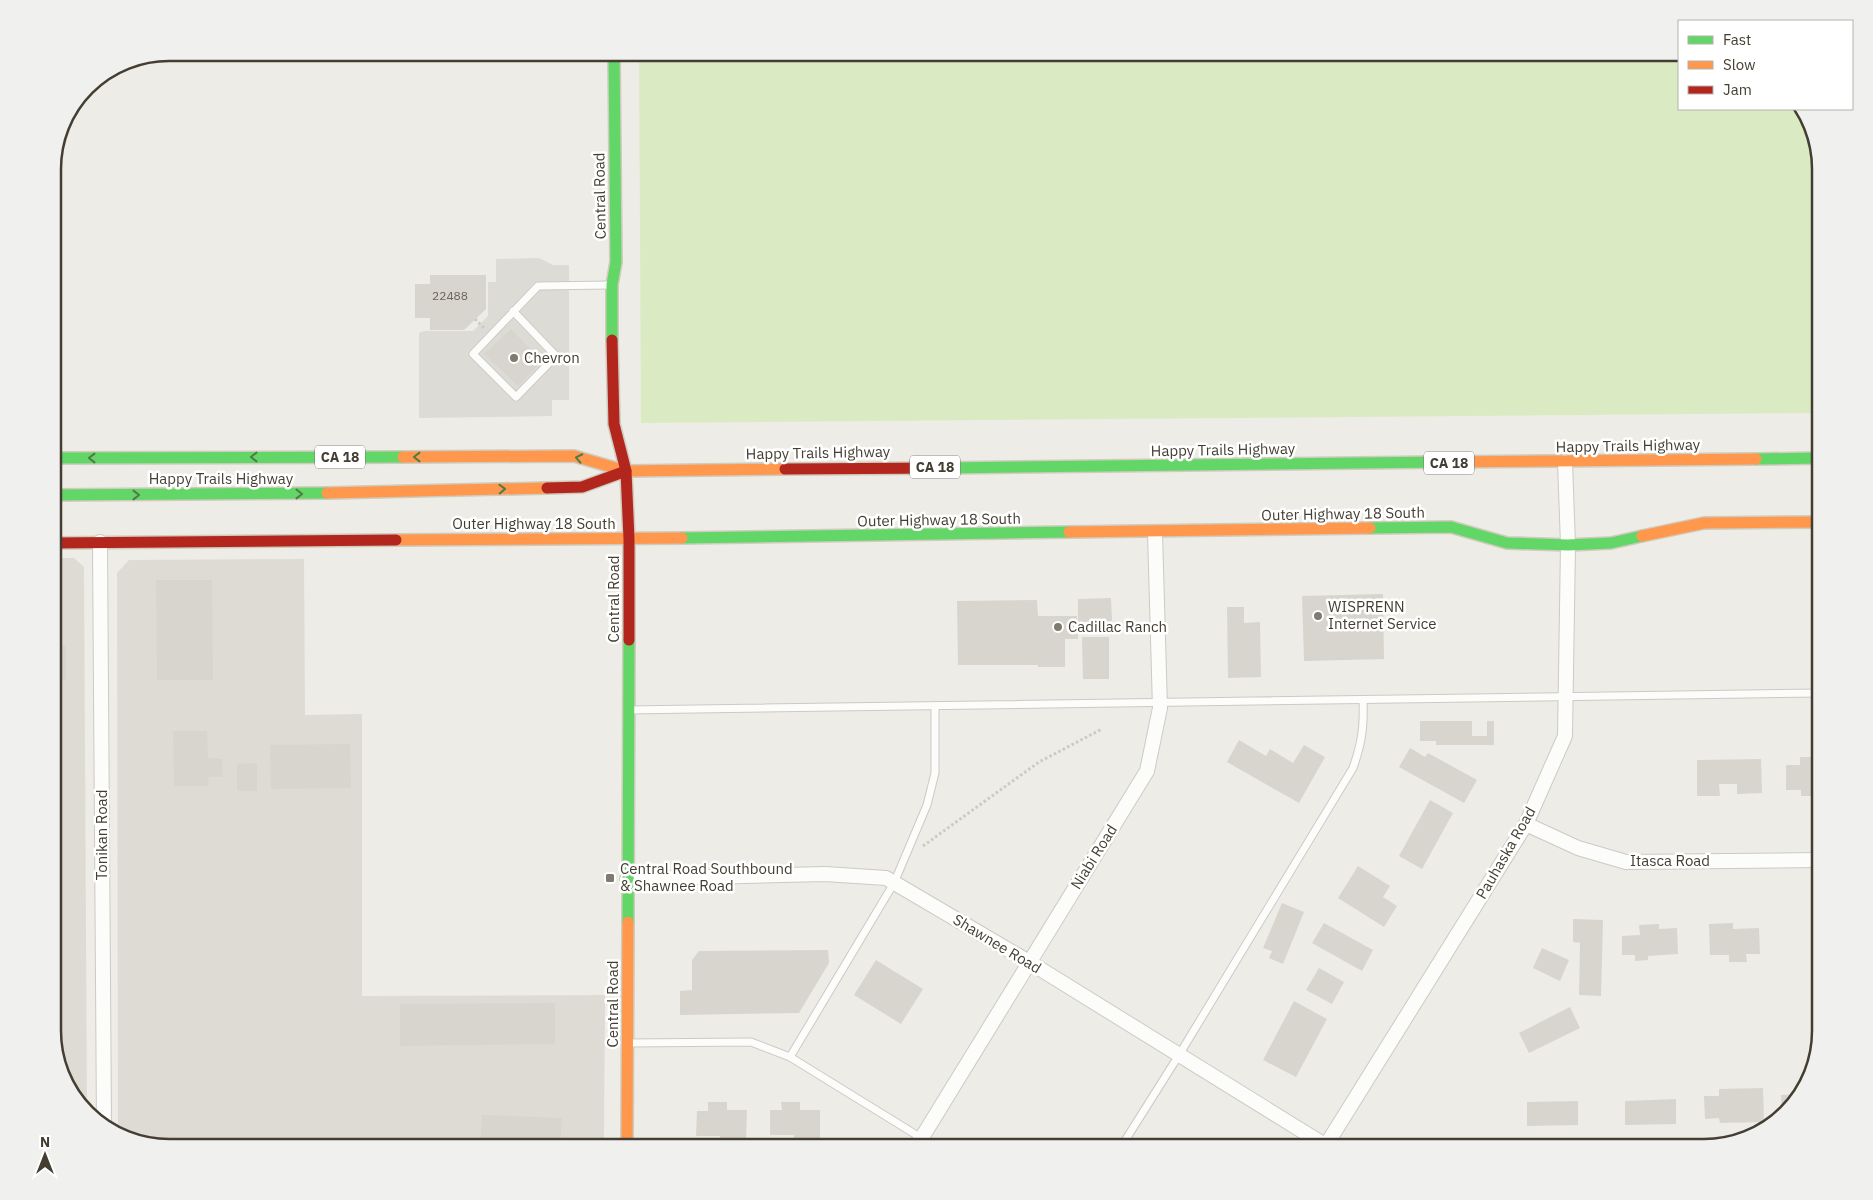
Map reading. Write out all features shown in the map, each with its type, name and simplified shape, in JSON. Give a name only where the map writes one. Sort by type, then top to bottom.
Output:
[{"type":"main road","name":"Central Road","points":[[614,61],[616,262],[612,285],[612,386],[614,424],[626,471],[629,539],[627,1139]]},
{"type":"main road","name":"Happy Trails Highway","points":[[61,458],[574,456],[626,471],[1812,458]]},
{"type":"main road","name":"Happy Trails Highway","points":[[61,495],[327,494],[582,487],[626,471]]},
{"type":"main road","name":"Outer Highway 18 South","points":[[61,543],[629,539],[1155,533],[1451,527],[1507,542],[1568,545],[1611,542],[1704,523],[1812,522]]},
{"type":"street","name":"Pauhaska Road","points":[[1331,1139],[1526,824],[1565,736],[1568,545],[1565,462]]},
{"type":"street","name":"Niabi Road","points":[[920,1139],[1147,771],[1160,708],[1155,533]]},
{"type":"street","name":"Tonikan Road","points":[[100,542],[104,1117]]},
{"type":"street","name":"Itasca Road","points":[[1526,824],[1578,848],[1626,862],[1812,860]]},
{"type":"street","name":"Shawnee Road","points":[[627,879],[825,874],[886,878],[1029,962],[1313,1139]]},
{"type":"lane","points":[[513,311],[556,356],[516,397],[473,354],[513,311],[538,286],[612,285]]},
{"type":"lane","points":[[628,710],[1812,693]]},
{"type":"lane","points":[[1127,1139],[1353,768],[1361,746],[1364,724],[1363,700]]},
{"type":"lane","points":[[790,1057],[894,883],[927,805],[935,773],[935,706]]},
{"type":"lane","points":[[628,1043],[751,1042],[790,1057],[912,1139]]},
{"type":"path","points":[[904,859],[1039,762],[1102,729]]},
{"type":"shaded area","points":[[539,258],[553,265],[569,265],[569,400],[552,400],[552,416],[419,418],[419,333],[424,331],[473,331],[488,316],[488,282],[496,282],[496,259]]},
{"type":"shaded area","points":[[61,558],[74,558],[84,567],[87,1100],[69,1072],[61,1038]]},
{"type":"shaded area","points":[[304,559],[305,715],[362,714],[362,996],[605,995],[603,1139],[169,1139],[141,1135],[118,1126],[117,573],[129,560]]},
{"type":"green space","points":[[639,61],[1678,61],[1678,110],[1794,110],[1804,128],[1808,141],[1812,169],[1812,413],[641,423]]},
{"type":"building","points":[[430,275],[486,275],[486,309],[464,330],[430,330],[430,318],[415,318],[415,284],[430,284]]},
{"type":"building","name":"Chevron","points":[[511,329],[542,361],[518,386],[484,354]]},
{"type":"building","points":[[156,580],[212,580],[213,680],[157,680]]},
{"type":"building","points":[[1383,594],[1384,659],[1304,661],[1302,596]]},
{"type":"building","points":[[1111,598],[1112,621],[1078,622],[1078,599]]},
{"type":"building","points":[[1037,600],[1038,616],[1077,616],[1078,639],[1065,639],[1065,667],[958,665],[957,601]]},
{"type":"building","points":[[1227,607],[1244,607],[1244,623],[1260,622],[1261,677],[1228,678]]},
{"type":"building","points":[[1082,637],[1109,637],[1109,679],[1083,679]]},
{"type":"building","points":[[61,646],[66,646],[66,680],[61,680]]},
{"type":"building","points":[[1420,721],[1472,721],[1472,736],[1487,736],[1487,721],[1494,721],[1494,745],[1436,745],[1436,741],[1420,741]]},
{"type":"building","points":[[173,731],[207,731],[208,758],[222,759],[223,777],[208,777],[209,786],[174,786]]},
{"type":"building","points":[[1239,740],[1266,756],[1270,749],[1293,763],[1304,745],[1325,757],[1299,803],[1227,762]]},
{"type":"building","points":[[350,744],[351,788],[271,789],[270,745]]},
{"type":"building","points":[[1410,748],[1425,757],[1428,753],[1477,780],[1464,803],[1399,767]]},
{"type":"building","points":[[1800,757],[1812,757],[1812,796],[1801,796],[1801,790],[1786,790],[1786,765],[1800,765]]},
{"type":"building","points":[[1761,759],[1762,793],[1737,794],[1737,784],[1719,784],[1720,796],[1697,796],[1697,760]]},
{"type":"building","points":[[257,763],[257,791],[237,791],[237,764]]},
{"type":"building","points":[[1430,800],[1453,813],[1422,869],[1399,856]]},
{"type":"building","points":[[1358,866],[1390,886],[1383,897],[1397,906],[1384,927],[1338,898]]},
{"type":"building","points":[[1282,903],[1304,912],[1283,964],[1269,958],[1272,951],[1263,948]]},
{"type":"building","points":[[1573,919],[1603,920],[1601,996],[1579,995],[1580,943],[1573,942]]},
{"type":"building","points":[[1324,923],[1373,950],[1362,971],[1312,943]]},
{"type":"building","points":[[1733,923],[1733,929],[1759,928],[1760,954],[1746,954],[1747,962],[1729,962],[1729,955],[1710,955],[1709,924]]},
{"type":"building","points":[[1659,924],[1659,929],[1677,928],[1678,954],[1648,956],[1648,960],[1635,961],[1635,955],[1622,955],[1622,936],[1640,935],[1639,925]]},
{"type":"building","points":[[1542,948],[1569,960],[1560,981],[1533,968]]},
{"type":"building","points":[[828,950],[829,963],[799,1013],[680,1015],[680,991],[692,990],[692,960],[699,951]]},
{"type":"building","points":[[876,960],[923,989],[901,1024],[854,995]]},
{"type":"building","points":[[1319,968],[1344,982],[1332,1004],[1306,990]]},
{"type":"building","points":[[1294,1001],[1327,1019],[1296,1077],[1263,1060]]},
{"type":"building","points":[[555,1003],[555,1044],[400,1046],[400,1004]]},
{"type":"building","points":[[1570,1007],[1580,1028],[1529,1053],[1519,1033]]},
{"type":"building","points":[[1763,1088],[1764,1121],[1720,1123],[1719,1118],[1705,1119],[1704,1096],[1719,1096],[1719,1089]]},
{"type":"building","points":[[1791,1094],[1782,1105],[1781,1095]]},
{"type":"building","points":[[1676,1099],[1676,1124],[1625,1125],[1625,1101]]},
{"type":"building","points":[[1578,1101],[1578,1125],[1527,1126],[1527,1102]]},
{"type":"building","points":[[708,1102],[727,1102],[727,1110],[747,1110],[746,1139],[720,1139],[720,1136],[696,1136],[697,1111],[708,1111]]},
{"type":"building","points":[[781,1102],[800,1102],[800,1110],[820,1110],[820,1139],[794,1139],[794,1135],[770,1135],[770,1110],[782,1110]]},
{"type":"building","points":[[482,1115],[562,1118],[561,1139],[480,1139]]},
{"type":"traffic: fast","points":[[612,340],[612,285],[616,262],[614,61]]},
{"type":"traffic: fast","points":[[61,458],[403,457]]},
{"type":"traffic: fast","points":[[1756,459],[1812,458]]},
{"type":"traffic: fast","points":[[943,468],[1443,462]]},
{"type":"traffic: fast","points":[[61,495],[327,493]]},
{"type":"traffic: fast","points":[[1370,528],[1451,527],[1507,543],[1568,545],[1611,543],[1642,536]]},
{"type":"traffic: fast","points":[[682,538],[1069,532]]},
{"type":"traffic: fast","points":[[628,922],[629,640]]},
{"type":"traffic: slow","points":[[403,457],[574,456],[626,471],[785,469]]},
{"type":"traffic: slow","points":[[1443,462],[1756,459]]},
{"type":"traffic: slow","points":[[327,493],[547,488]]},
{"type":"traffic: slow","points":[[1642,536],[1704,523],[1812,522]]},
{"type":"traffic: slow","points":[[1069,532],[1370,528]]},
{"type":"traffic: slow","points":[[396,540],[682,538]]},
{"type":"traffic: slow","points":[[627,1139],[628,922]]},
{"type":"traffic: jam","points":[[612,340],[614,424],[626,471],[629,539],[629,640]]},
{"type":"traffic: jam","points":[[785,469],[943,468]]},
{"type":"traffic: jam","points":[[547,488],[582,487],[626,471]]},
{"type":"traffic: jam","points":[[61,543],[396,540]]},
{"type":"place","name":"Chevron","points":[[514,358]]},
{"type":"place","name":"WISPRENN Internet Service","points":[[1318,616]]},
{"type":"place","name":"Cadillac Ranch","points":[[1058,627]]},
{"type":"place","name":"Central Road Southbound & Shawnee Road","points":[[610,878]]}]
